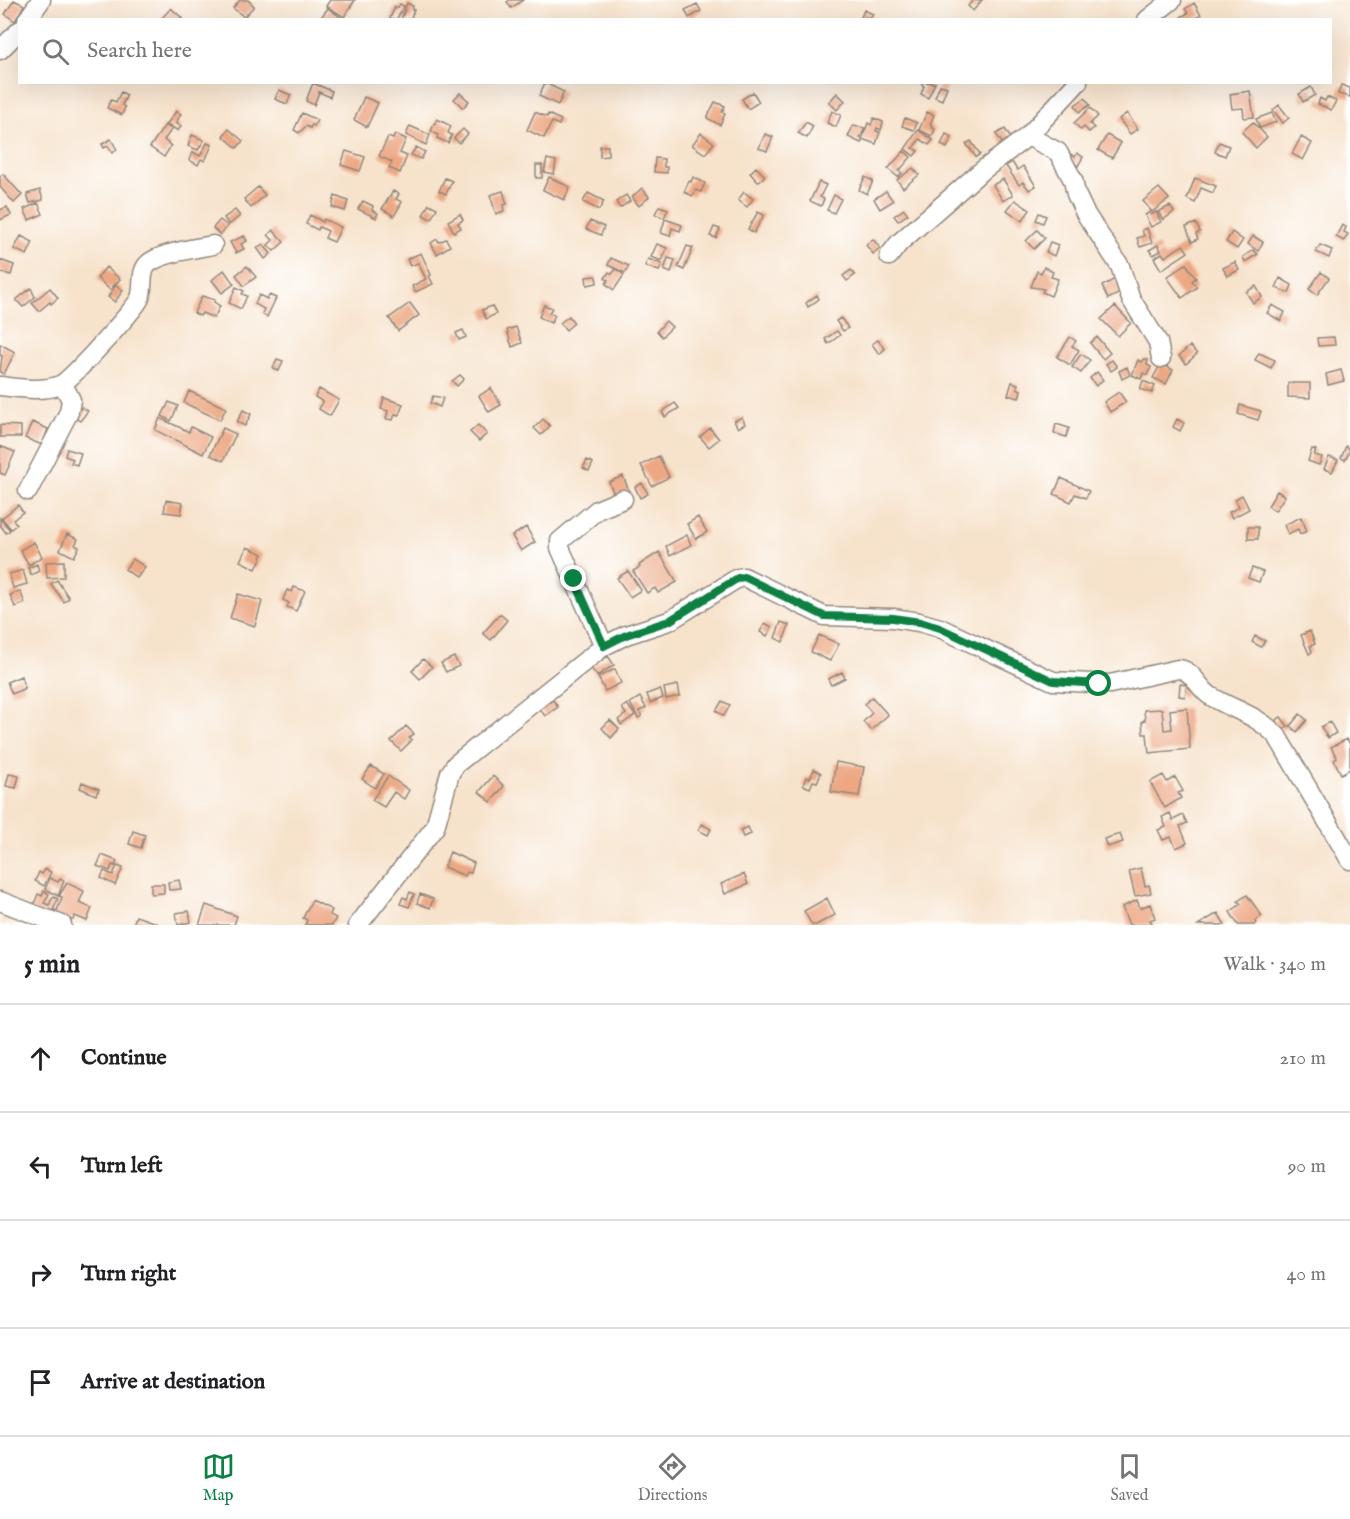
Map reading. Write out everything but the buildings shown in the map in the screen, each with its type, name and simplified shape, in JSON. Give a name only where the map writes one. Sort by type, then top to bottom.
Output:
[{"type":"street","points":[[28,18],[40,0]]},
{"type":"street","points":[[1150,18],[1172,0]]},
{"type":"street","points":[[0,50],[18,32]]},
{"type":"street","points":[[889,256],[899,243],[979,173],[1028,136],[1075,84]]},
{"type":"street","points":[[1028,136],[1058,152],[1073,180],[1076,194],[1085,213],[1120,266],[1131,298],[1158,342],[1161,358]]},
{"type":"street","points":[[0,386],[36,388],[63,384],[139,299],[142,275],[146,266],[165,255],[213,245]]},
{"type":"street","points":[[28,491],[69,412],[71,400],[63,384]]},
{"type":"street","points":[[604,646],[560,548],[560,541],[590,515],[623,499]]},
{"type":"street","points":[[358,925],[435,827],[446,784],[456,764],[604,646],[626,635],[669,621],[738,578],[744,577],[824,616],[893,618],[940,628],[1053,681],[1110,684],[1182,669],[1187,671],[1209,695],[1258,719],[1278,736],[1350,860]]},
{"type":"street","points":[[0,901],[62,925]]},
{"type":"route","points":[[574,579],[604,646],[626,635],[659,626],[738,578],[744,577],[824,616],[893,618],[920,622],[940,628],[1053,681],[1099,684]]}]
